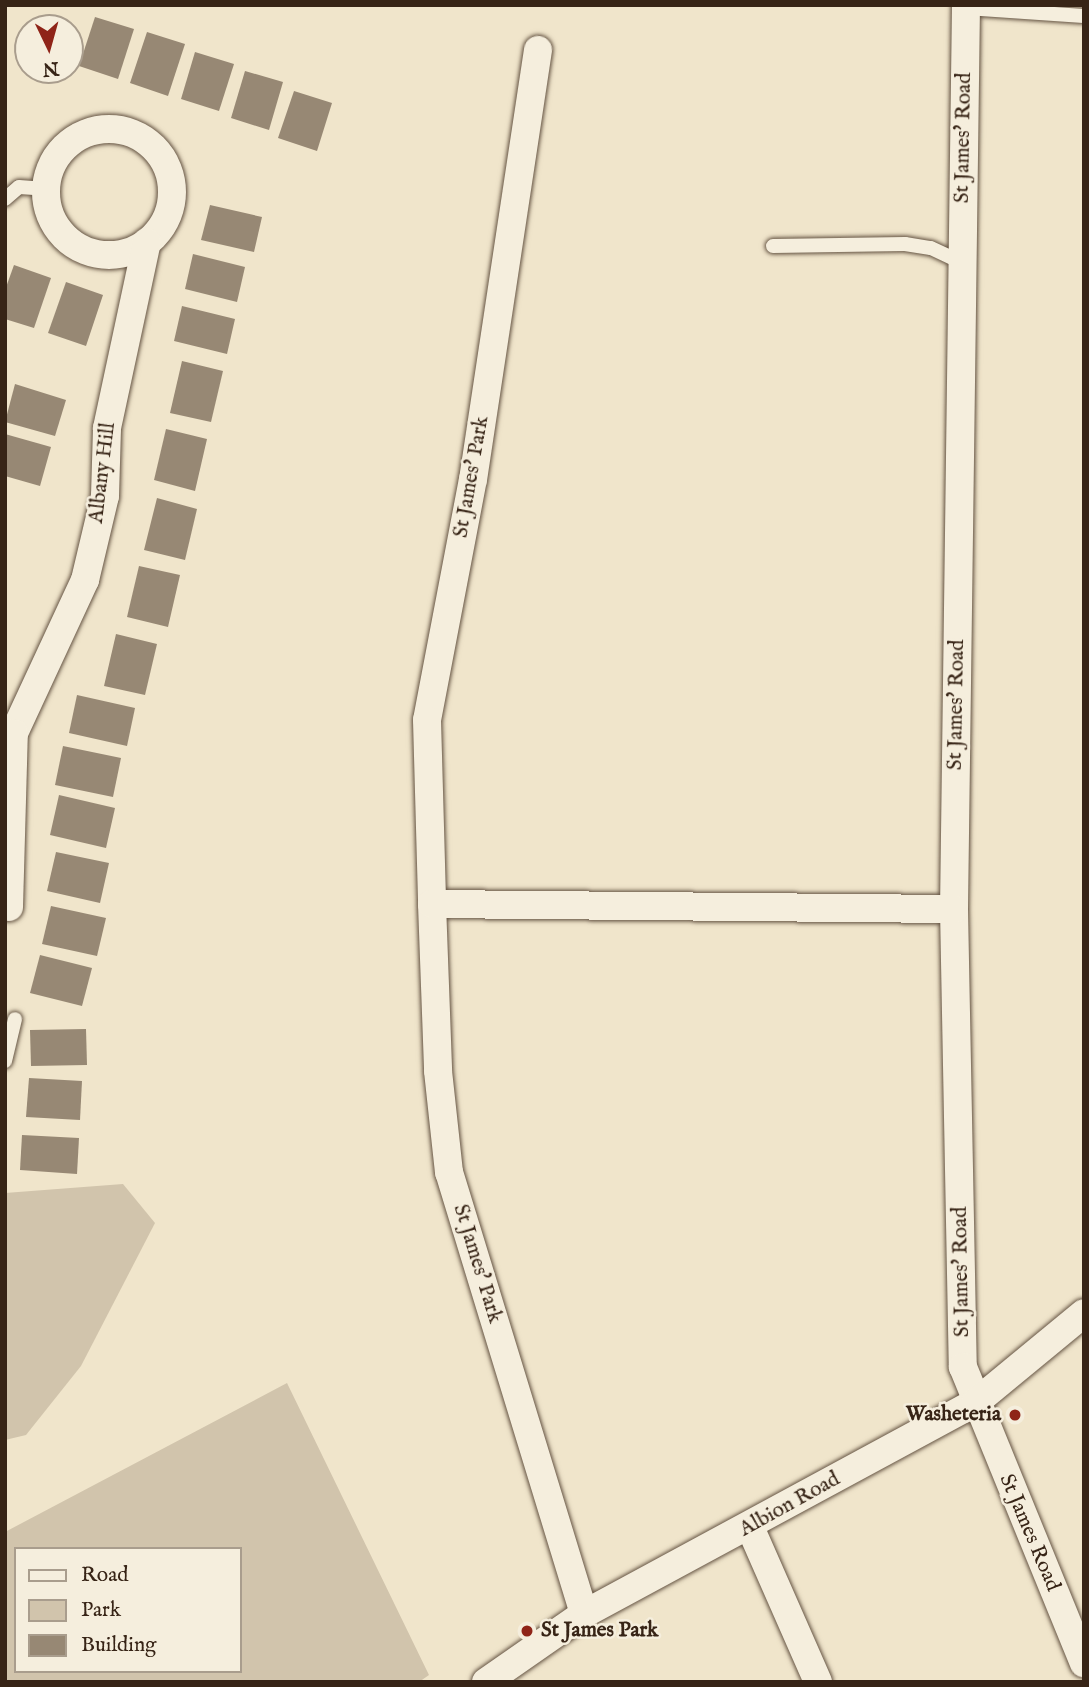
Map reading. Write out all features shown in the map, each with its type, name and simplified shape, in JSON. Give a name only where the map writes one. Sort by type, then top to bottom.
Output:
[{"type":"street","name":"St James' Road","points":[[966,7],[954,909],[963,1367],[975,1403]]},
{"type":"street","name":"St James' Park","points":[[538,50],[473,479],[427,720],[432,904],[438,1070],[449,1171],[584,1614]]},
{"type":"street","name":"Albany Hill","points":[[8,890],[10,734],[85,580],[105,496],[107,428],[147,242],[170,208],[172,186],[166,166],[154,148],[137,135],[95,130],[76,138],[60,152],[46,189]]},
{"type":"street","points":[[46,189],[56,228],[80,247],[109,255],[129,252],[147,242]]},
{"type":"street","points":[[432,904],[954,909]]},
{"type":"street","name":"Albion Road","points":[[486,1682],[584,1614],[750,1527],[975,1403],[1084,1313]]},
{"type":"street","name":"St James Road","points":[[975,1403],[1084,1663]]},
{"type":"street","points":[[750,1527],[818,1682]]},
{"type":"lane","points":[[966,7],[1084,16]]},
{"type":"lane","points":[[5,199],[19,187],[46,189]]},
{"type":"lane","points":[[773,246],[905,244],[931,248],[963,263]]},
{"type":"lane","points":[[5,1060],[15,1019]]},
{"type":"green space","points":[[123,1184],[155,1223],[81,1366],[26,1435],[5,1440],[5,1193]]},
{"type":"green space","points":[[287,1383],[429,1675],[419,1682],[5,1682],[5,1532]]},
{"type":"building","points":[[95,17],[134,29],[118,79],[84,68],[84,51]]},
{"type":"building","points":[[147,32],[185,44],[168,96],[130,83]]},
{"type":"building","points":[[195,52],[234,64],[219,111],[181,99]]},
{"type":"building","points":[[245,71],[283,82],[269,130],[231,118]]},
{"type":"building","points":[[294,91],[332,103],[317,151],[278,138]]},
{"type":"building","points":[[210,205],[262,217],[254,252],[201,240]]},
{"type":"building","points":[[193,254],[245,267],[237,302],[185,289]]},
{"type":"building","points":[[14,265],[51,278],[34,328],[5,319],[5,290]]},
{"type":"building","points":[[66,282],[103,295],[86,346],[48,333]]},
{"type":"building","points":[[182,306],[235,319],[227,354],[174,341]]},
{"type":"building","points":[[182,361],[223,371],[211,422],[170,413]]},
{"type":"building","points":[[15,384],[66,400],[55,436],[5,422]]},
{"type":"building","points":[[166,429],[207,439],[195,491],[154,480]]},
{"type":"building","points":[[5,434],[51,447],[40,486],[5,476]]},
{"type":"building","points":[[157,498],[197,509],[185,560],[144,550]]},
{"type":"building","points":[[139,566],[180,575],[168,627],[127,617]]},
{"type":"building","points":[[116,634],[157,644],[145,695],[104,686]]},
{"type":"building","points":[[77,695],[135,708],[127,746],[69,733]]},
{"type":"building","points":[[63,746],[121,758],[113,797],[55,785]]},
{"type":"building","points":[[59,795],[115,808],[106,848],[50,835]]},
{"type":"building","points":[[56,852],[109,863],[100,903],[47,891]]},
{"type":"building","points":[[51,906],[106,918],[97,956],[42,944]]},
{"type":"building","points":[[40,955],[92,968],[82,1006],[30,993]]},
{"type":"building","points":[[86,1029],[87,1065],[31,1066],[30,1030]]},
{"type":"building","points":[[29,1078],[82,1081],[80,1120],[26,1117]]},
{"type":"building","points":[[22,1135],[79,1138],[77,1174],[20,1170]]},
{"type":"place","name":"Washeteria","points":[[1015,1415]]},
{"type":"place","name":"St James Park","points":[[527,1631]]}]
